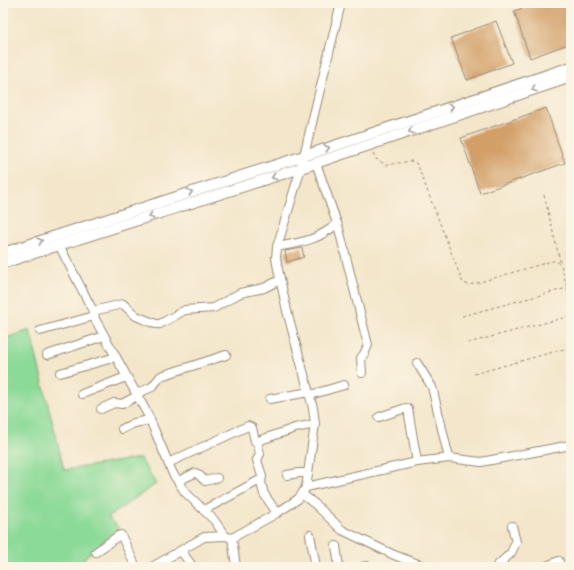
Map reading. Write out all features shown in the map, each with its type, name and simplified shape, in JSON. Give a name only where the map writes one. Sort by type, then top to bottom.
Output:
[{"type":"main road","points":[[3,253],[304,156],[571,67]]},
{"type":"main road","points":[[3,263],[301,168],[571,77]]},
{"type":"street","points":[[152,567],[204,537],[229,537],[277,512],[298,499],[304,490],[315,424],[310,393],[287,310],[276,258],[277,247],[301,168],[341,3]]},
{"type":"street","points":[[316,163],[337,224],[368,345],[361,358],[362,373]]},
{"type":"street","points":[[277,247],[315,238],[326,233],[337,224]]},
{"type":"street","points":[[59,245],[104,336],[150,420],[168,463],[185,492],[229,537],[236,567]]},
{"type":"street","points":[[40,331],[123,304],[136,316],[156,324],[160,324],[185,310],[214,308],[240,293],[264,288],[280,280]]},
{"type":"street","points":[[47,355],[104,336]]},
{"type":"street","points":[[101,409],[114,404],[122,404],[152,387],[162,376],[226,355]]},
{"type":"street","points":[[60,373],[116,357]]},
{"type":"street","points":[[417,363],[432,387],[449,458]]},
{"type":"street","points":[[82,394],[126,377]]},
{"type":"street","points":[[270,400],[344,385]]},
{"type":"street","points":[[379,417],[406,408],[408,409],[418,462]]},
{"type":"street","points":[[122,429],[150,420]]},
{"type":"street","points":[[257,441],[295,428],[315,424]]},
{"type":"street","points":[[168,463],[248,426],[252,428],[254,439],[257,441],[260,454],[257,460],[262,476],[261,483],[264,494],[277,512]]},
{"type":"street","points":[[304,490],[418,462],[449,458],[481,462],[571,445]]},
{"type":"street","points":[[178,481],[195,473],[204,480],[217,478]]},
{"type":"street","points":[[287,475],[308,473]]},
{"type":"street","points":[[204,510],[258,481],[261,483]]},
{"type":"street","points":[[304,490],[316,505],[342,530],[426,567]]},
{"type":"street","points":[[496,567],[511,553],[516,542],[512,526]]},
{"type":"street","points":[[96,552],[121,535],[136,567]]},
{"type":"street","points":[[310,536],[316,567]]},
{"type":"street","points":[[336,546],[339,567]]},
{"type":"street","points":[[181,551],[193,567]]},
{"type":"street","points":[[544,567],[559,561]]},
{"type":"path","points":[[369,145],[376,160],[386,165],[411,160],[417,164],[463,283],[470,284],[552,261],[556,261],[561,265]]},
{"type":"path","points":[[544,196],[571,303]]},
{"type":"path","points":[[462,316],[571,287]]},
{"type":"path","points":[[468,343],[571,316]]},
{"type":"path","points":[[474,374],[571,347]]},
{"type":"green space","points":[[30,330],[64,470],[140,458],[156,484],[108,517],[119,528],[84,558],[86,566],[3,567],[3,339]]},
{"type":"building","points":[[537,3],[571,3],[571,43],[530,58],[514,11]]},
{"type":"building","points":[[496,21],[512,63],[467,80],[451,38]]},
{"type":"building","points":[[546,108],[565,163],[480,193],[461,138]]},
{"type":"building","points":[[302,248],[304,257],[287,262],[285,251]]}]
